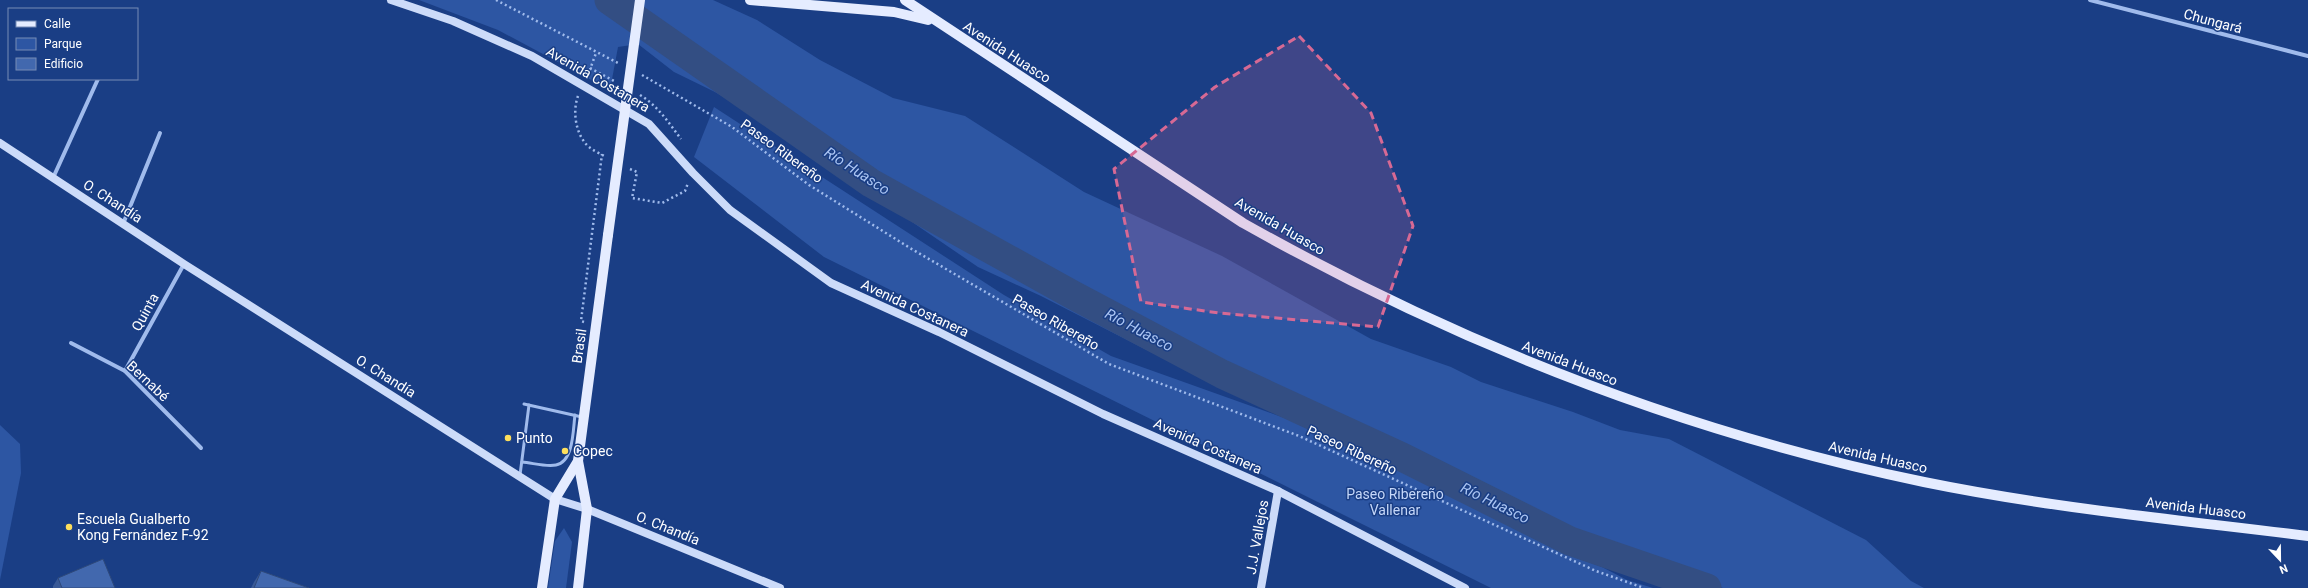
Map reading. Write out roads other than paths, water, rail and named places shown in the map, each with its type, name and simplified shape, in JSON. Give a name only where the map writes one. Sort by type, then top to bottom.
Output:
[{"type":"main road","name":"Avenida Costanera","points":[[391,0],[453,21],[532,56],[649,124],[693,173],[730,210],[831,283],[939,332],[1103,414],[1278,491],[1465,588]]},
{"type":"main road","name":"Brasil","points":[[578,588],[587,509],[578,461],[579,416],[597,323],[640,0]]},
{"type":"main road","points":[[750,0],[894,12],[938,23]]},
{"type":"main road","points":[[808,4],[822,0]]},
{"type":"main road","name":"Avenida Huasco","points":[[905,0],[1243,223],[1300,255],[1428,319],[1534,365],[1597,390],[1727,432],[1851,466],[1925,482],[2060,505],[2308,536]]},
{"type":"main road","name":"O. Chandía","points":[[0,143],[184,264],[555,499],[587,509],[780,588]]},
{"type":"main road","name":"Brasil","points":[[542,588],[555,499],[578,461]]},
{"type":"main road","name":"J.J. Vallejos","points":[[1261,588],[1278,491]]},
{"type":"street","name":"Chungará","points":[[2090,0],[2308,56]]},
{"type":"street","points":[[53,178],[98,80]]},
{"type":"street","points":[[123,224],[160,133]]},
{"type":"street","name":"Quinta","points":[[126,371],[184,264]]},
{"type":"street","name":"Bernabé","points":[[71,342],[126,371],[200,448]]},
{"type":"lane","points":[[522,462],[555,465],[565,460],[569,454],[579,416],[524,404]]},
{"type":"lane","points":[[520,477],[529,405]]},
{"type":"waterway","name":"Río Huasco","points":[[609,0],[871,183],[1073,295],[1222,374],[1402,457],[1570,541],[1707,588]]},
{"type":"place","name":"Punto","points":[[508,438]]},
{"type":"place","name":"Copec","points":[[565,451]]},
{"type":"place","name":"Escuela Gualberto Kong Fernández F-92","points":[[69,527]]},
{"type":"park label","name":"Paseo Ribereño Vallenar","points":[[1395,502]]}]
